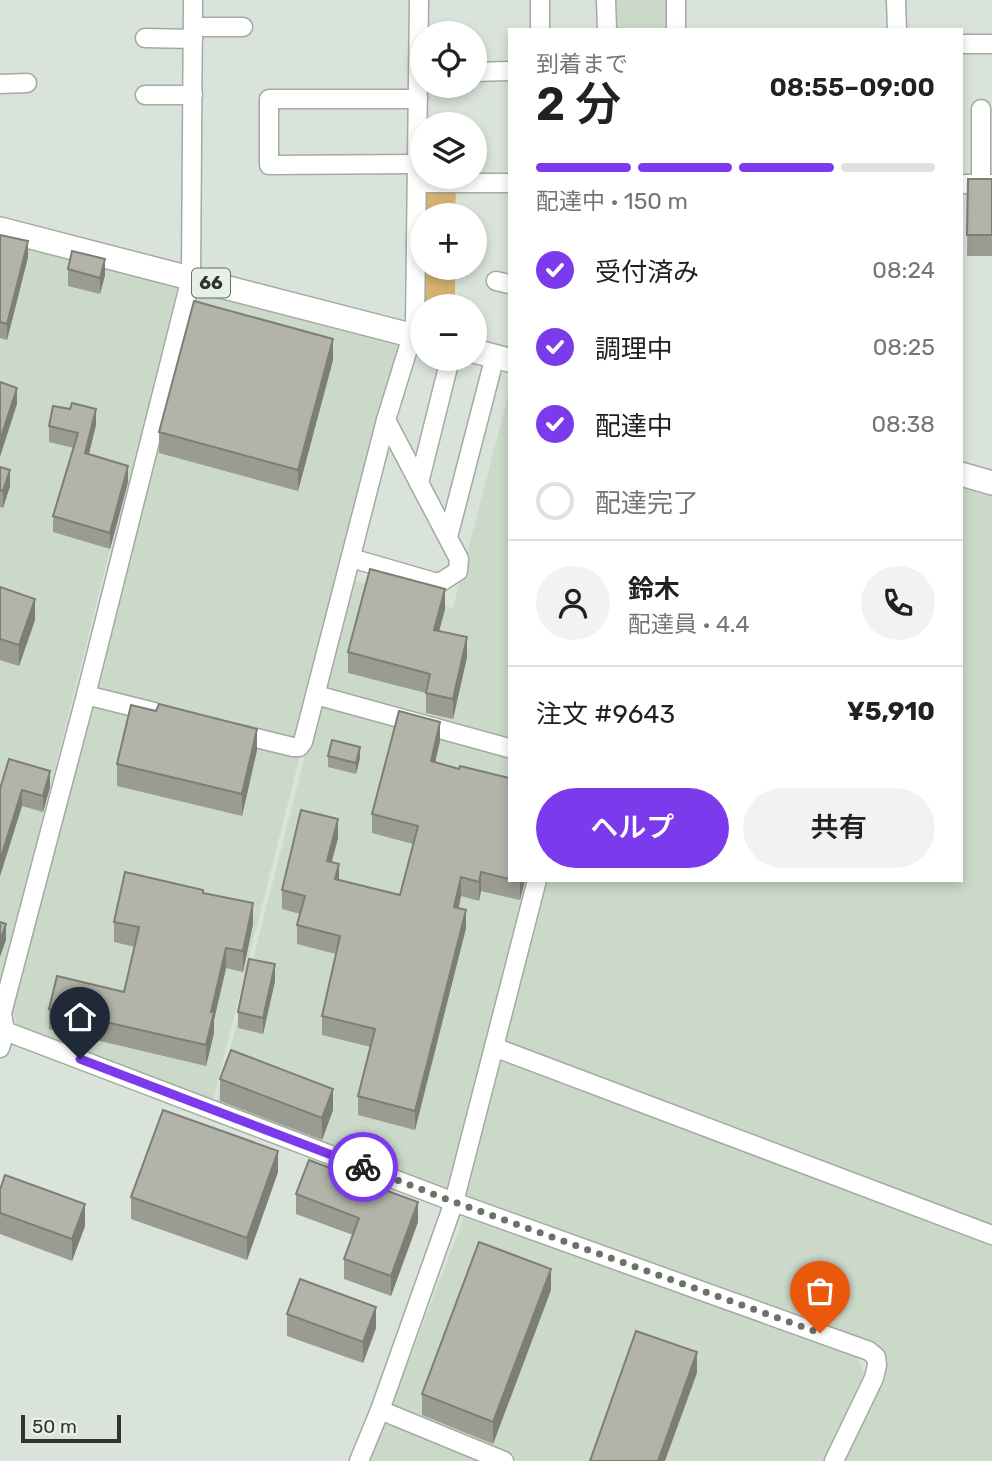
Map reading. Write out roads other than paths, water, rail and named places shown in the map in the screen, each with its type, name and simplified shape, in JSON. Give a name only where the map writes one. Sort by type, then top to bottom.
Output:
[{"type":"main road","name":"66","points":[[0,229],[410,335]]},
{"type":"main road","points":[[963,475],[992,482]]},
{"type":"street","points":[[193,0],[191,278],[86,695],[2,1013],[3,1039],[869,1351],[876,1357],[874,1378],[834,1461]]},
{"type":"street","points":[[419,0],[419,21]]},
{"type":"street","points":[[540,0],[540,28]]},
{"type":"street","points":[[606,0],[607,28]]},
{"type":"street","points":[[676,0],[676,28]]},
{"type":"street","points":[[897,0],[897,28]]},
{"type":"street","points":[[145,38],[243,27]]},
{"type":"street","points":[[963,44],[992,44]]},
{"type":"street","points":[[487,72],[508,71]]},
{"type":"street","points":[[0,84],[27,83]]},
{"type":"street","points":[[145,94],[192,95]]},
{"type":"street","points":[[410,173],[269,166],[269,99],[418,99],[418,112]]},
{"type":"street","points":[[963,184],[987,184],[981,109]]},
{"type":"street","points":[[487,181],[508,183]]},
{"type":"street","points":[[415,294],[417,189]]},
{"type":"street","points":[[215,728],[293,747],[299,747],[303,742],[386,420],[410,356]]},
{"type":"street","points":[[448,537],[493,356]]},
{"type":"street","points":[[419,483],[447,371]]},
{"type":"street","points":[[351,558],[433,582],[441,582],[458,571],[460,566],[448,537],[386,420]]},
{"type":"street","points":[[86,695],[177,718]]},
{"type":"street","points":[[316,695],[508,747]]},
{"type":"street","points":[[359,1461],[380,1410],[454,1202],[536,882]]},
{"type":"street","points":[[494,1048],[992,1234]]},
{"type":"street","points":[[380,1410],[504,1461]]}]
